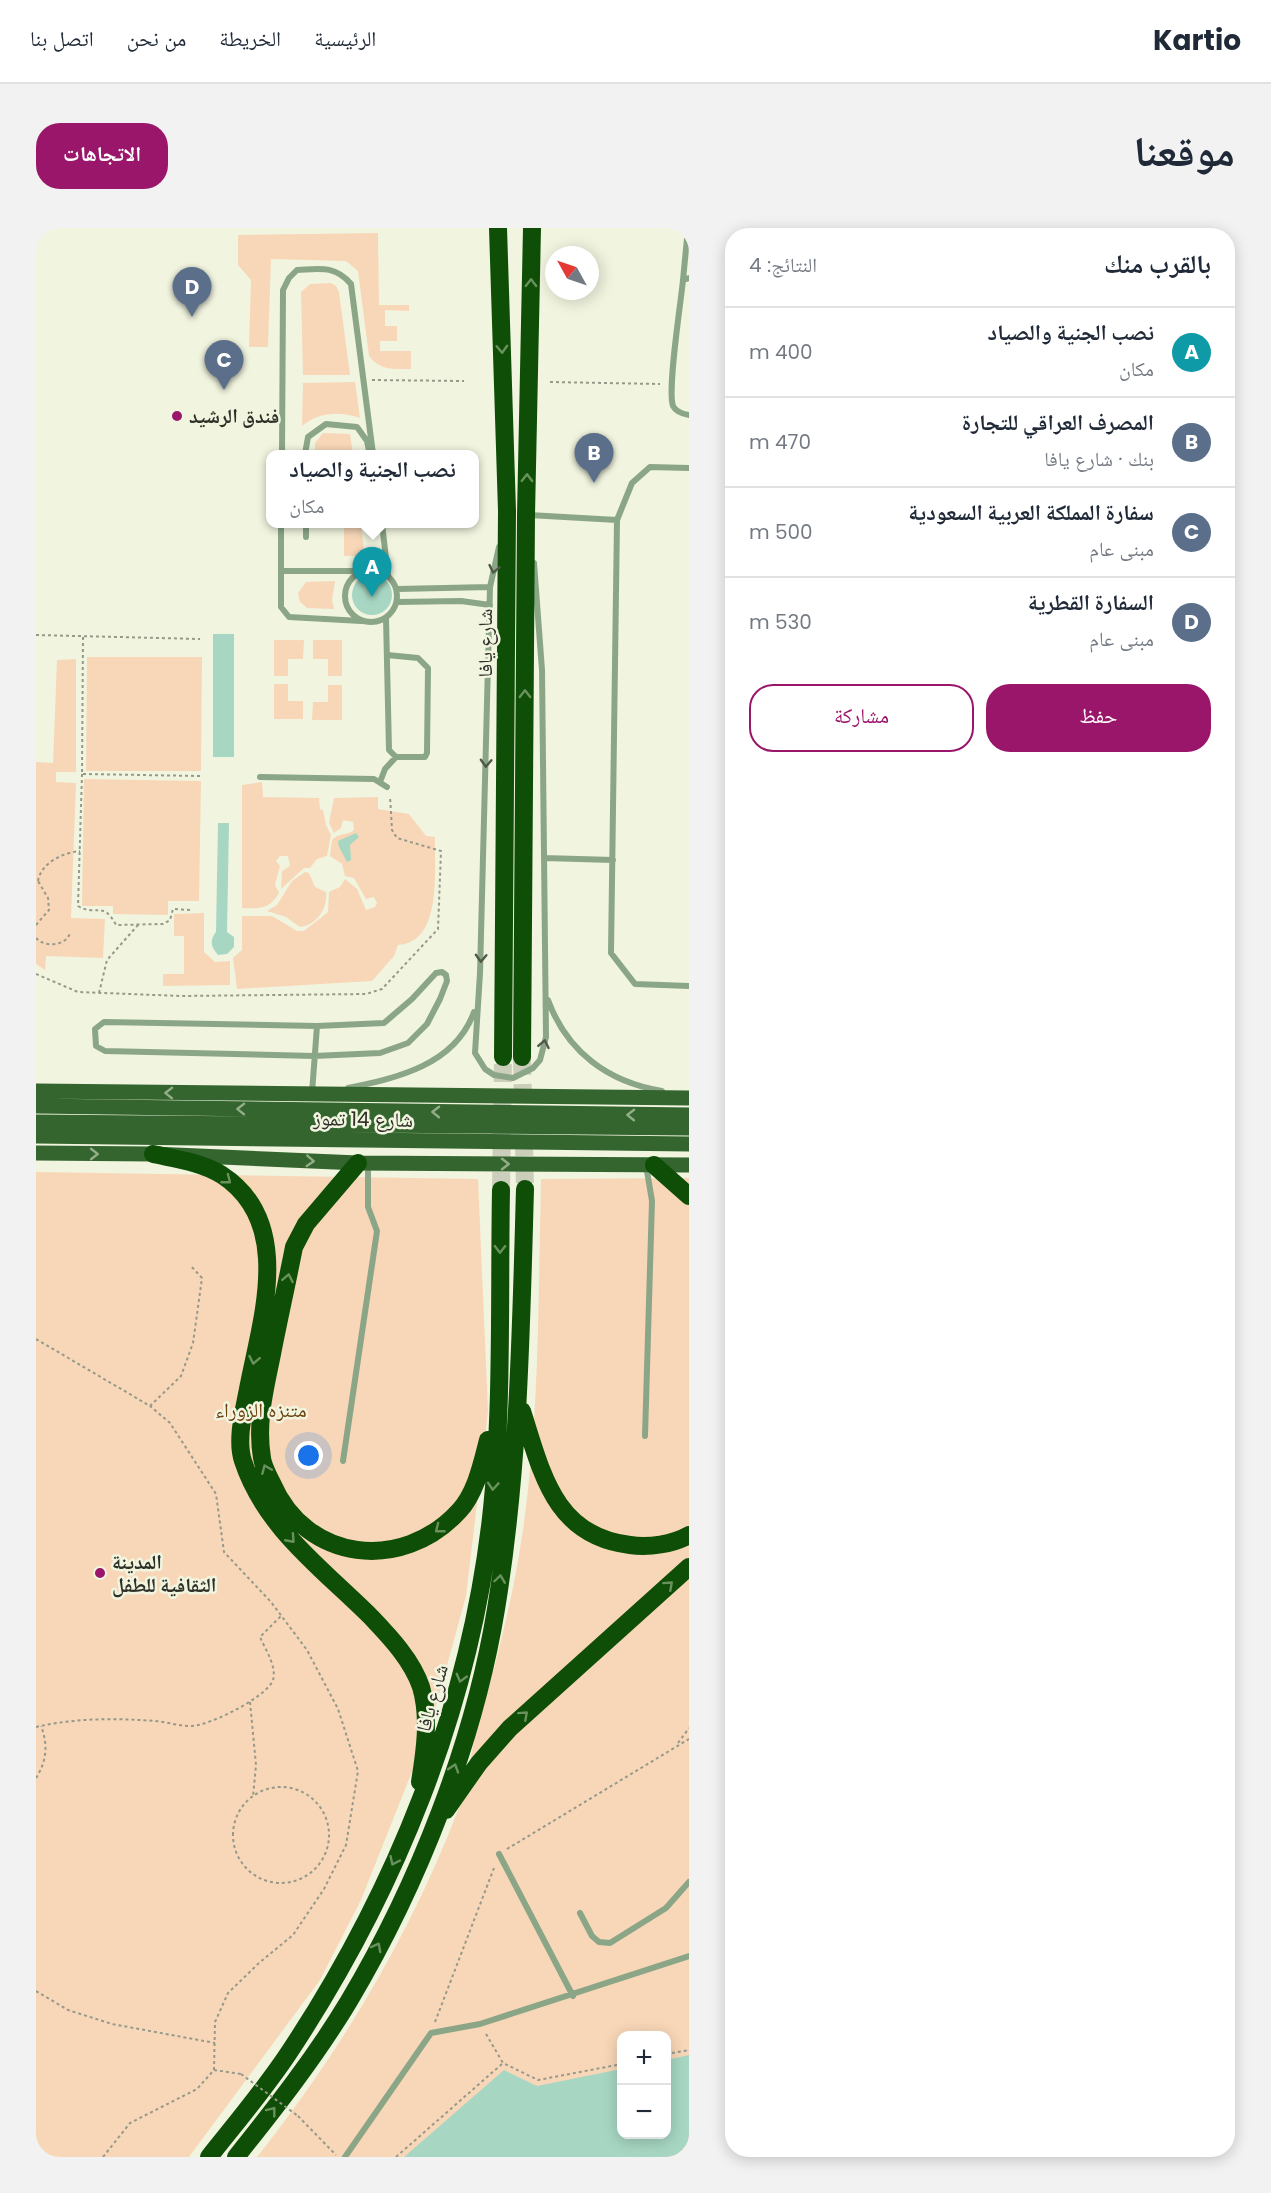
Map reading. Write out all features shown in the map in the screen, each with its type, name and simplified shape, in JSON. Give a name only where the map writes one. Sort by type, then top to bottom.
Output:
[{"type":"highway","name":"شارع يافا","points":[[498,228],[507,511],[503,1057]]},
{"type":"highway","name":"شارع يافا","points":[[522,1057],[526,515],[532,228]]},
{"type":"highway","points":[[153,1154],[195,1163],[221,1175],[245,1195],[258,1216],[267,1249],[268,1283],[243,1418],[242,1458],[258,1500],[300,1550],[384,1631],[405,1657],[421,1687],[427,1724],[413,1821]]},
{"type":"highway","points":[[363,1163],[323,1203],[306,1224],[294,1247],[259,1419],[262,1460],[277,1496],[300,1525],[330,1541],[356,1550],[382,1552],[414,1545],[436,1532],[461,1510],[478,1478],[498,1404]]},
{"type":"highway","points":[[650,1165],[689,1196]]},
{"type":"highway","name":"شارع يافا","points":[[236,2157],[285,2095],[349,2001],[392,1919],[435,1826],[466,1733],[496,1611],[510,1509],[519,1403],[525,1189]]},
{"type":"highway","name":"شارع يافا","points":[[209,2157],[288,2054],[331,1984],[372,1908],[413,1821],[448,1728],[466,1659],[491,1516],[498,1404],[501,1190]]},
{"type":"highway","points":[[519,1403],[545,1481],[556,1503],[592,1535],[615,1544],[641,1547],[662,1544],[689,1535]]},
{"type":"highway","points":[[435,1826],[479,1762],[510,1728],[689,1567]]},
{"type":"main road","name":"شارع 14 تموز","points":[[36,1091],[689,1097]]},
{"type":"main road","points":[[36,1106],[689,1115]]},
{"type":"main road","name":"شارع 14 تموز","points":[[36,1122],[689,1128]]},
{"type":"main road","name":"شارع 14 تموز","points":[[36,1136],[689,1144]]},
{"type":"main road","points":[[36,1153],[153,1154],[363,1163],[689,1165]]},
{"type":"lane","points":[[688,228],[686,279],[672,384],[673,406],[678,412],[689,415]]},
{"type":"lane","points":[[282,450],[283,290],[288,278],[297,270],[333,269],[342,274],[351,284],[372,450]]},
{"type":"lane","points":[[305,450],[308,437],[317,428],[326,424],[343,424],[357,427],[370,450]]},
{"type":"lane","points":[[689,468],[650,467],[632,483],[617,520],[611,953],[635,984],[689,986]]},
{"type":"lane","points":[[507,511],[490,587],[478,994],[474,1042],[478,1062],[494,1075],[513,1078],[533,1068],[544,1050],[546,1037],[540,631],[526,515],[617,520]]},
{"type":"lane","points":[[281,528],[281,608],[285,614],[378,622],[386,618],[397,602],[397,589],[388,575],[382,528]]},
{"type":"lane","points":[[306,528],[306,537]]},
{"type":"lane","points":[[281,571],[371,569],[388,575]]},
{"type":"lane","points":[[362,571],[348,582],[345,591],[348,609],[362,621]]},
{"type":"lane","points":[[397,589],[490,587]]},
{"type":"lane","points":[[397,602],[460,602],[490,605]]},
{"type":"lane","points":[[386,618],[389,750],[396,757],[418,759],[428,753],[428,668],[418,658],[387,655]]},
{"type":"lane","points":[[380,782],[385,770],[396,757]]},
{"type":"lane","points":[[260,777],[374,779],[387,787]]},
{"type":"lane","points":[[544,858],[613,860]]},
{"type":"lane","points":[[442,972],[446,975],[447,981],[427,1024],[408,1042],[380,1053],[314,1056],[105,1051],[96,1046],[95,1029],[104,1022],[317,1026],[384,1023],[412,999],[436,973],[442,972]]},
{"type":"lane","points":[[546,993],[560,1026],[574,1046],[593,1064],[614,1078],[637,1087],[689,1097]]},
{"type":"lane","points":[[317,1026],[314,1095],[400,1077],[429,1063],[462,1035],[470,1024],[478,994]]},
{"type":"lane","points":[[343,1461],[377,1231],[368,1207],[363,1163]]},
{"type":"lane","points":[[645,1436],[652,1201],[650,1165]]},
{"type":"lane","points":[[499,1854],[573,1996]]},
{"type":"lane","points":[[580,1914],[592,1936],[599,1942],[610,1943],[666,1908],[689,1882]]},
{"type":"lane","points":[[345,2157],[431,2033],[480,2024],[573,1996],[689,1956]]},
{"type":"path","points":[[363,380],[464,381]]},
{"type":"path","points":[[550,382],[672,384]]},
{"type":"path","points":[[36,635],[200,639]]},
{"type":"path","points":[[83,637],[78,906],[83,909],[104,910],[110,913],[116,925],[163,924],[170,920],[173,909],[190,910]]},
{"type":"path","points":[[82,774],[201,776]]},
{"type":"path","points":[[36,974],[78,992],[99,993],[256,996],[366,994],[382,989],[438,929],[441,858],[439,848],[397,838],[392,830],[391,799],[387,787]]},
{"type":"path","points":[[36,925],[49,910],[48,898],[37,881],[48,864],[57,857],[80,851]]},
{"type":"path","points":[[99,993],[107,960],[139,924]]},
{"type":"path","points":[[36,938],[48,944],[61,943],[69,938],[70,933]]},
{"type":"path","points":[[150,1406],[182,1376],[193,1343],[202,1278],[190,1265]]},
{"type":"path","points":[[36,1340],[150,1406],[170,1423],[216,1494],[224,1552],[281,1616],[306,1650],[338,1709],[358,1771],[346,1845],[324,1888],[293,1935],[259,1962],[228,1993],[215,2022],[214,2070],[197,2089],[130,2123],[103,2157]]},
{"type":"path","points":[[36,1727],[59,1721],[115,1719],[193,1726],[250,1702],[273,1681],[274,1668],[260,1637],[281,1616]]},
{"type":"path","points":[[250,1702],[256,1765],[253,1797]]},
{"type":"path","points":[[36,1778],[45,1756],[45,1738],[41,1726]]},
{"type":"path","points":[[676,1745],[689,1728]]},
{"type":"path","points":[[431,2033],[499,1854],[689,1738]]},
{"type":"path","points":[[271,1788],[293,1788],[308,1795],[321,1808],[328,1825],[329,1842],[320,1863],[309,1875],[280,1883],[255,1876],[247,1869],[234,1846],[234,1822],[247,1801],[253,1797],[271,1788]]},
{"type":"path","points":[[36,1991],[68,2010],[112,2024],[214,2043]]},
{"type":"path","points":[[480,2024],[503,2063],[538,2080],[617,2065]]},
{"type":"path","points":[[671,2053],[689,2050]]},
{"type":"path","points":[[396,2157],[503,2063]]},
{"type":"path","points":[[214,2070],[241,2074],[298,2116],[338,2157]]},
{"type":"green space","points":[[378,233],[379,305],[409,305],[409,311],[385,310],[385,326],[397,326],[397,341],[380,341],[380,351],[411,351],[411,369],[383,367],[369,356],[358,271],[346,261],[271,259],[268,347],[249,347],[251,280],[238,265],[238,235]]},
{"type":"green space","points":[[331,283],[339,292],[350,375],[303,375],[301,292],[310,284]]},
{"type":"green space","points":[[355,382],[360,418],[344,414],[322,415],[302,426],[303,383]]},
{"type":"green space","points":[[323,433],[350,434],[352,450],[315,450],[315,443]]},
{"type":"green space","points":[[344,528],[361,528],[364,552],[362,556],[344,556]]},
{"type":"green space","points":[[335,581],[332,600],[334,609],[307,608],[300,602],[298,593],[306,582]]},
{"type":"green space","points":[[274,640],[304,640],[303,659],[288,659],[288,676],[274,676]]},
{"type":"green space","points":[[313,640],[342,640],[342,676],[328,676],[328,659],[313,659]]},
{"type":"green space","points":[[87,657],[202,657],[201,771],[86,771]]},
{"type":"green space","points":[[76,659],[76,772],[56,772],[56,782],[76,783],[71,918],[105,919],[103,958],[46,956],[45,970],[36,964],[36,762],[53,763],[57,660]]},
{"type":"green space","points":[[274,684],[288,684],[288,701],[303,701],[303,719],[274,719]]},
{"type":"green space","points":[[328,685],[342,685],[342,720],[312,720],[313,702],[328,702]]},
{"type":"green space","points":[[84,779],[201,781],[199,901],[168,901],[168,915],[113,914],[113,906],[82,906]]},
{"type":"green space","points":[[262,782],[263,797],[319,798],[320,809],[323,810],[331,835],[327,856],[317,859],[310,868],[304,868],[281,889],[282,871],[290,866],[288,856],[280,856],[276,861],[280,866],[275,885],[279,893],[276,898],[264,907],[242,908],[242,785]]},
{"type":"green space","points":[[378,797],[378,809],[409,814],[426,836],[435,837],[433,902],[423,932],[412,941],[398,945],[394,956],[372,981],[237,989],[233,958],[242,950],[242,916],[272,916],[297,931],[304,931],[328,912],[329,892],[340,887],[345,879],[357,889],[366,910],[375,907],[377,903],[374,897],[366,899],[354,878],[345,876],[342,864],[330,856],[332,840],[354,830],[353,822],[343,820],[341,828],[334,833],[329,823],[334,798]]},
{"type":"green space","points":[[305,872],[309,873],[315,887],[326,892],[326,898],[320,915],[312,923],[300,927],[286,917],[267,911],[277,905],[292,881]]},
{"type":"green space","points":[[204,913],[204,952],[215,962],[230,961],[230,985],[163,986],[163,974],[184,974],[184,936],[174,936],[174,914]]},
{"type":"green space","name":"متنزه الزوراء","points":[[36,1172],[478,1179],[488,1411],[466,1596],[431,1724],[361,1900],[320,1980],[189,2157],[36,2157]]},
{"type":"green space","points":[[689,1178],[689,2157],[257,2157],[317,2075],[372,1989],[420,1899],[460,1805],[511,1599],[519,1555],[531,1462],[537,1367],[541,1179]]},
{"type":"shaded area","points":[[372,575],[380,576],[386,581],[391,587],[391,603],[386,609],[380,614],[372,615],[364,614],[358,609],[353,603],[352,595],[353,587],[358,581],[364,576]]},
{"type":"shaded area","points":[[213,634],[234,634],[234,757],[213,757]]},
{"type":"shaded area","points":[[218,823],[229,823],[227,932],[234,937],[234,947],[227,954],[218,955],[212,947],[212,941],[216,932]]},
{"type":"shaded area","points":[[356,833],[359,837],[350,845],[351,860],[347,862],[338,841]]},
{"type":"shaded area","points":[[689,2055],[689,2157],[404,2157],[504,2070],[537,2086],[617,2070],[617,2139],[671,2139],[671,2059]]},
{"type":"tunnel","points":[[501,1190],[503,1057]]},
{"type":"tunnel","points":[[522,1057],[525,1189]]},
{"type":"place","name":"السفارة القطرية","points":[[192,317]]},
{"type":"place","name":"سفارة المملكة العربية السعودية","points":[[224,390]]},
{"type":"place","name":"فندق الرشيد","points":[[177,416]]},
{"type":"place","name":"المصرف العراقي للتجارة","points":[[594,483]]},
{"type":"place","name":"نصب الجنية والصياد","points":[[372,597]]},
{"type":"place","name":"المدينة الثقافية للطفل","points":[[100,1573]]}]
